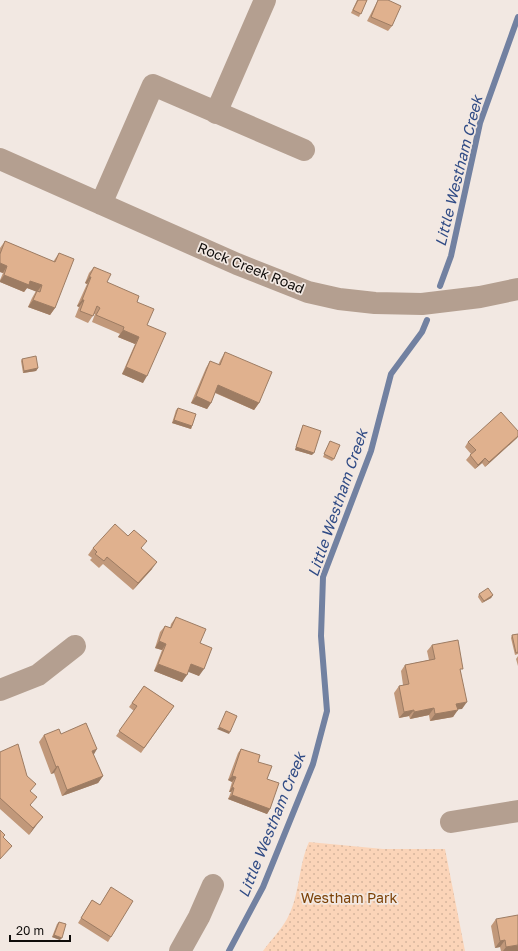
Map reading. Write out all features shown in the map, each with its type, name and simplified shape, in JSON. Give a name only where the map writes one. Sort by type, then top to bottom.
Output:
[{"type":"street","points":[[216,113],[265,0]]},
{"type":"street","points":[[101,204],[153,85],[304,150]]},
{"type":"street","name":"Rock Creek Road","points":[[0,159],[258,272],[308,292],[375,303],[422,304],[480,297],[518,289]]},
{"type":"street","points":[[0,690],[38,675],[75,646]]},
{"type":"street","points":[[451,822],[518,811]]},
{"type":"street","points":[[180,951],[199,917],[213,885]]},
{"type":"green space","name":"Westham Park","points":[[309,842],[383,849],[445,849],[465,951],[263,951],[282,927],[291,910],[297,891],[305,851]]},
{"type":"building","points":[[358,0],[367,0],[361,14],[353,10]]},
{"type":"building","points":[[378,0],[388,0],[401,6],[392,26],[371,17]]},
{"type":"building","points":[[5,241],[55,262],[59,253],[74,259],[55,308],[33,300],[37,291],[40,292],[42,285],[30,281],[29,285],[4,275],[7,266],[0,263],[0,254]]},
{"type":"building","points":[[94,267],[111,274],[107,282],[139,296],[137,302],[154,309],[147,325],[166,333],[147,376],[126,367],[139,337],[123,330],[124,327],[96,315],[100,308],[97,306],[93,316],[80,311],[84,300],[82,300],[91,277],[89,277]]},
{"type":"building","points":[[225,352],[272,372],[259,403],[218,385],[211,403],[196,396],[210,361],[220,365]]},
{"type":"building","points":[[36,356],[38,368],[24,371],[22,359]]},
{"type":"building","points":[[178,408],[196,414],[192,426],[174,420]]},
{"type":"building","points":[[501,412],[518,431],[518,436],[489,462],[485,458],[478,465],[470,455],[476,450],[468,442]]},
{"type":"building","points":[[303,425],[321,431],[314,453],[296,447]]},
{"type":"building","points":[[330,441],[340,445],[334,459],[324,454]]},
{"type":"building","points":[[115,524],[128,536],[134,530],[147,541],[141,548],[157,562],[138,583],[107,557],[104,561],[95,554],[97,552],[93,548]]},
{"type":"building","points":[[488,588],[493,595],[484,601],[479,594]]},
{"type":"building","points":[[176,617],[206,629],[200,643],[212,648],[204,669],[191,664],[187,675],[158,664],[166,644],[159,641],[165,626],[171,628]]},
{"type":"building","points":[[518,634],[518,652],[516,653],[512,635]]},
{"type":"building","points":[[458,640],[463,669],[460,669],[467,702],[456,704],[458,710],[435,714],[434,708],[414,712],[414,710],[404,712],[399,686],[409,684],[405,665],[435,659],[432,645]]},
{"type":"building","points":[[144,686],[174,706],[144,748],[119,731],[137,706],[132,703]]},
{"type":"building","points":[[226,711],[237,716],[230,732],[219,727]]},
{"type":"building","points":[[86,723],[97,749],[92,751],[103,776],[67,790],[58,766],[56,767],[44,735],[59,729],[61,734]]},
{"type":"building","points":[[18,744],[27,776],[36,784],[30,791],[37,797],[30,805],[43,817],[33,828],[0,798],[0,752]]},
{"type":"building","points":[[241,749],[260,755],[258,762],[272,766],[267,779],[279,783],[270,809],[232,795],[234,788],[232,787],[236,777],[232,776]]},
{"type":"building","points":[[0,830],[5,835],[3,837],[12,846],[0,859]]},
{"type":"building","points":[[111,887],[133,901],[111,937],[81,918],[92,900],[100,905]]},
{"type":"building","points":[[518,915],[518,945],[506,947],[505,940],[500,941],[496,919]]},
{"type":"building","points":[[59,922],[66,924],[62,938],[54,935]]},
{"type":"waterway","name":"Little Westham Creek","points":[[440,286],[451,256],[480,123],[518,17]]},
{"type":"waterway","name":"Little Westham Creek","points":[[229,951],[263,887],[313,764],[327,711],[321,636],[323,577],[371,451],[391,374],[422,332],[427,320]]}]
